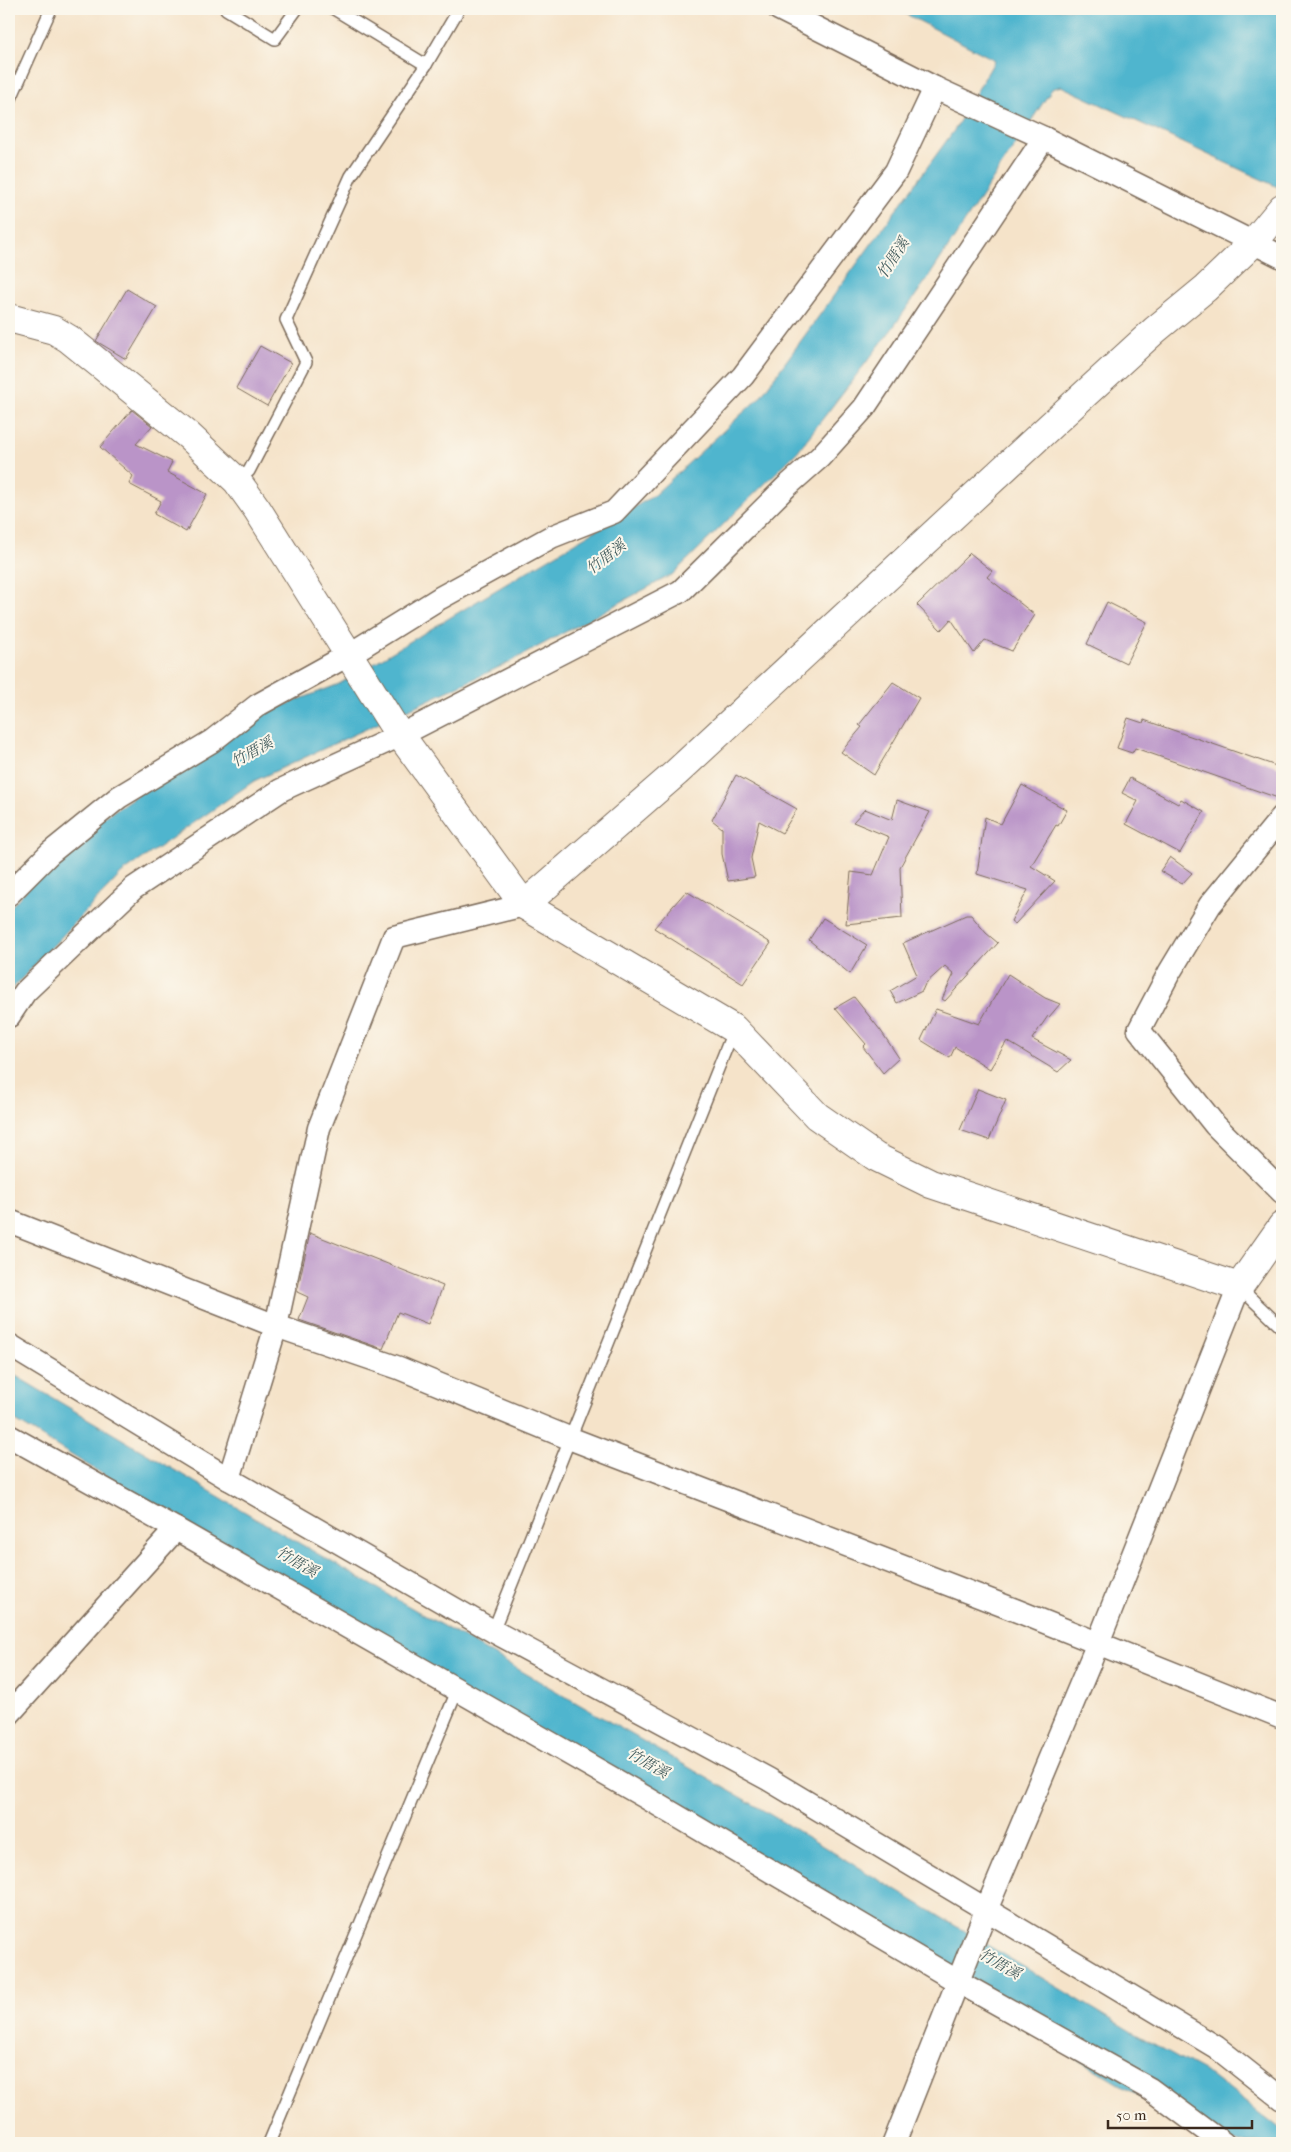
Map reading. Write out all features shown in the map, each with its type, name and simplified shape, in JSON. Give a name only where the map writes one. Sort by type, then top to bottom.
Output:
[{"type":"street","points":[[779,9],[935,88],[1044,138],[1282,257]]},
{"type":"street","points":[[9,894],[50,853],[119,797],[212,741],[258,704],[350,654],[440,598],[542,542],[614,512],[743,376],[896,171],[935,88]]},
{"type":"street","points":[[9,1016],[25,992],[134,888],[281,790],[397,730],[553,658],[681,591],[786,487],[820,457],[864,408],[1044,138]]},
{"type":"street","points":[[229,1479],[276,1326],[319,1128],[394,937],[524,905],[676,773],[1154,330],[1206,288],[1253,244],[1282,208]]},
{"type":"street","points":[[9,318],[54,330],[69,339],[189,436],[236,481],[257,509],[397,730],[524,905],[734,1029],[818,1116],[876,1157],[932,1184],[1239,1287]]},
{"type":"street","points":[[1282,817],[1210,906],[1169,973],[1139,1030],[1215,1125],[1282,1192]]},
{"type":"street","points":[[9,1221],[276,1326],[399,1368],[570,1438],[1282,1716]]},
{"type":"street","points":[[894,2143],[957,1981],[1098,1643],[1239,1287],[1282,1226]]},
{"type":"street","points":[[9,1346],[229,1479],[493,1631],[768,1779],[987,1908],[1076,1965],[1216,2047],[1282,2099]]},
{"type":"street","points":[[9,1436],[176,1529],[653,1802],[957,1981],[1150,2089],[1223,2143]]},
{"type":"street","points":[[9,1714],[176,1529]]},
{"type":"lane","points":[[9,103],[51,9]]},
{"type":"lane","points":[[226,9],[276,39],[297,9]]},
{"type":"lane","points":[[334,9],[426,65]]},
{"type":"lane","points":[[236,481],[249,471],[306,362],[286,320],[351,176],[426,65],[459,9]]},
{"type":"lane","points":[[493,1631],[734,1029]]},
{"type":"lane","points":[[1239,1287],[1282,1328]]},
{"type":"lane","points":[[269,2143],[457,1691]]},
{"type":"water","name":"竹厝溪","points":[[896,9],[1282,9],[1282,189],[1061,86],[1052,89],[930,275],[892,329],[797,452],[673,574],[506,664],[254,781],[122,873],[9,992],[9,909],[70,841],[244,721],[339,684],[653,496],[760,397],[955,129],[995,60]]},
{"type":"water","name":"竹厝溪","points":[[9,1372],[252,1516],[761,1809],[1132,2032],[1212,2076],[1282,2131],[1282,2143],[1219,2143],[452,1687],[9,1417]]},
{"type":"building","points":[[127,289],[157,307],[126,359],[96,341]]},
{"type":"building","points":[[260,346],[291,363],[267,406],[236,388]]},
{"type":"building","points":[[132,410],[152,426],[136,444],[172,462],[167,472],[207,494],[186,532],[154,514],[161,501],[129,484],[133,476],[100,447]]},
{"type":"building","points":[[970,553],[992,571],[987,577],[1035,615],[1012,651],[985,640],[974,653],[951,619],[941,630],[917,605]]},
{"type":"building","points":[[1107,602],[1147,622],[1126,663],[1087,644]]},
{"type":"building","points":[[893,682],[919,698],[874,775],[841,752],[862,727],[859,725]]},
{"type":"building","points":[[1128,718],[1143,723],[1144,720],[1282,768],[1282,785],[1278,798],[1135,748],[1132,753],[1117,748]]},
{"type":"building","points":[[736,775],[797,809],[782,833],[759,821],[751,858],[755,877],[728,881],[722,854],[722,828],[712,820]]},
{"type":"building","points":[[1130,778],[1178,804],[1181,799],[1204,812],[1180,853],[1126,824],[1138,801],[1122,793]]},
{"type":"building","points":[[1022,785],[1067,810],[1031,866],[1055,881],[1015,924],[1011,921],[1028,890],[977,874],[985,817],[1001,824]]},
{"type":"building","points":[[897,800],[930,812],[900,867],[902,918],[846,924],[851,872],[873,875],[889,837],[853,822],[865,809],[892,820]]},
{"type":"building","points":[[1170,857],[1192,873],[1182,884],[1160,871]]},
{"type":"building","points":[[686,891],[771,943],[743,984],[654,928]]},
{"type":"building","points":[[966,915],[971,915],[986,933],[998,943],[945,1001],[942,999],[954,974],[945,966],[925,984],[922,991],[897,1003],[890,991],[917,975],[903,943]]},
{"type":"building","points":[[823,918],[867,945],[850,974],[809,940]]},
{"type":"building","points":[[1008,974],[1045,998],[1060,1004],[1048,1016],[1032,1039],[1071,1060],[1058,1072],[1007,1041],[990,1069],[955,1047],[950,1058],[921,1040],[936,1009],[979,1024]]},
{"type":"building","points":[[854,997],[881,1031],[899,1058],[883,1073],[863,1047],[866,1044],[835,1008]]},
{"type":"building","points":[[978,1089],[1006,1100],[989,1140],[960,1130]]},
{"type":"building","points":[[310,1233],[443,1286],[428,1324],[398,1312],[383,1349],[299,1320],[308,1297],[297,1292]]}]
